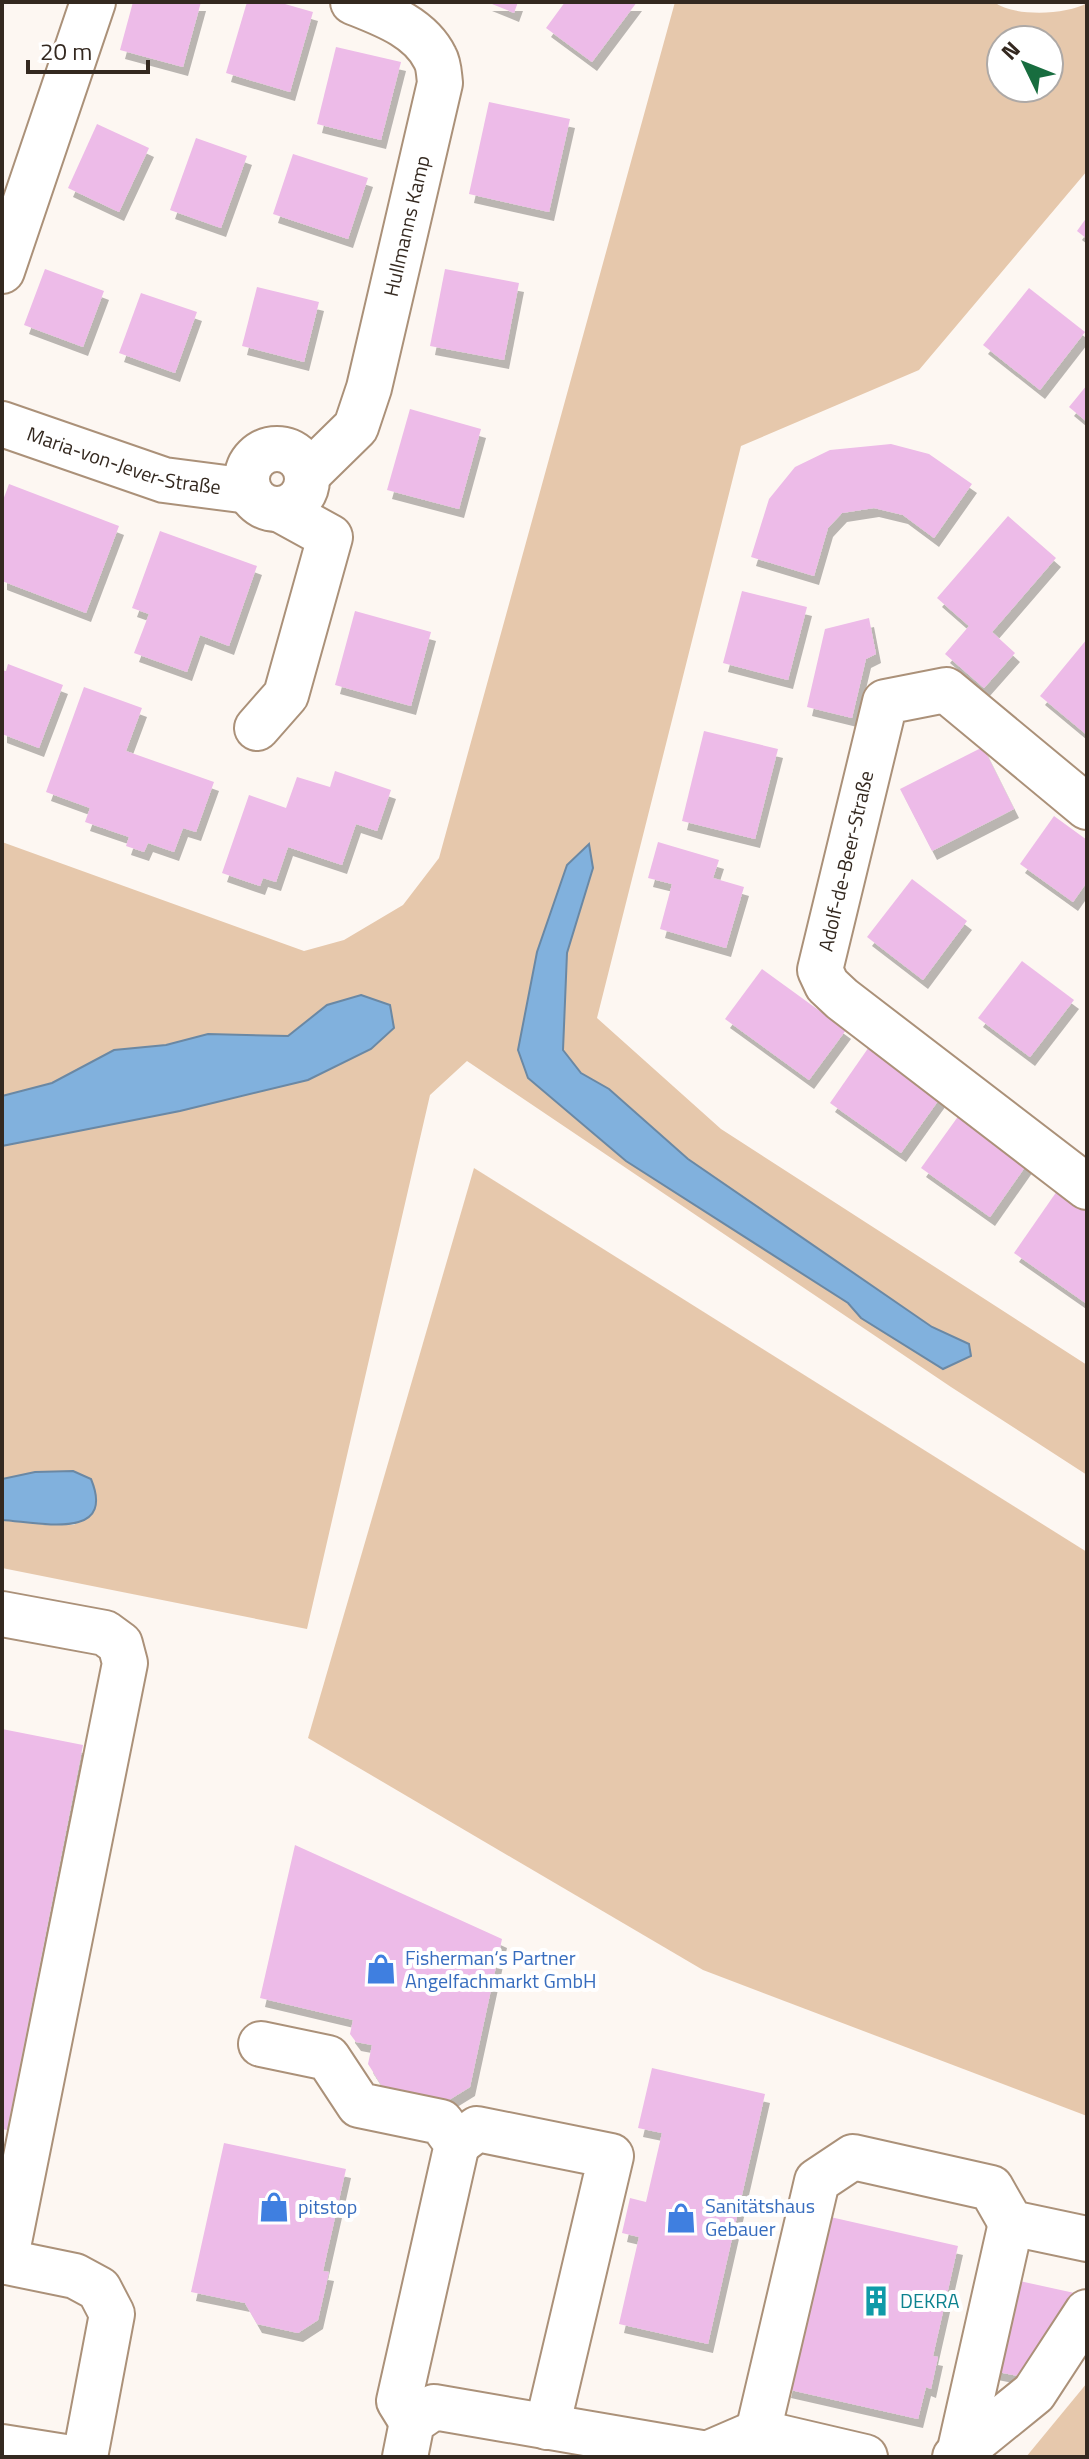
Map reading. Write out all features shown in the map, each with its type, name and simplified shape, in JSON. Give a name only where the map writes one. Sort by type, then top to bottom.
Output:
[{"type":"street","points":[[2,271],[93,2]]},
{"type":"street","name":"Hullmanns Kamp","points":[[307,475],[356,427],[369,388],[440,83],[436,59],[419,37],[391,17],[353,2]]},
{"type":"street","name":"Maria-von-Jever-Straße","points":[[2,424],[164,480],[264,500],[330,537],[286,695],[257,728]]},
{"type":"street","name":"Maria-von-Jever-Straße","points":[[264,500],[247,481],[252,462],[269,450],[279,449],[298,457],[307,475]]},
{"type":"street","name":"Adolf-de-Beer-Straße","points":[[1087,807],[946,690],[885,702],[820,970],[827,985],[842,999],[1087,1187]]},
{"type":"street","points":[[2,1614],[105,1633],[120,1644],[125,1663],[3,2262],[75,2276],[99,2289],[112,2314],[85,2457]]},
{"type":"street","points":[[261,2044],[328,2058],[359,2105],[441,2122],[457,2144]]},
{"type":"street","points":[[408,2440],[399,2401],[457,2144],[477,2129],[611,2156],[547,2427]]},
{"type":"street","points":[[758,2432],[817,2181],[853,2157],[991,2188],[1011,2223],[957,2455]]},
{"type":"street","points":[[1011,2223],[1087,2239]]},
{"type":"street","points":[[957,2455],[1034,2393],[1087,2312]]},
{"type":"street","points":[[408,2440],[434,2407],[707,2454],[758,2432],[865,2457]]},
{"type":"street","points":[[2,2447],[65,2457]]},
{"type":"shaded area","points":[[675,2],[994,2],[1014,10],[1040,13],[1067,10],[1087,3],[1087,171],[919,370],[741,446],[597,1018],[721,1129],[1087,1365],[1087,1475],[467,1061],[430,1095],[307,1629],[2,1568],[2,1520],[75,1525],[35,1472],[2,1479],[2,1146],[180,1111],[308,1080],[327,1005],[288,1036],[208,1034],[166,1045],[114,1050],[52,1083],[2,1096],[2,842],[304,951],[344,940],[403,905],[439,858]],"holes":[[[593,868],[567,953],[563,1050],[581,1073],[609,1089],[688,1159],[932,1327],[969,1344],[861,1318],[848,1303],[626,1161],[518,1050]]]},
{"type":"shaded area","points":[[474,1168],[1087,1552],[1087,2116],[703,1970],[308,1738]]},
{"type":"shaded area","points":[[1087,2383],[1087,2457],[1026,2457]]},
{"type":"water","points":[[589,844],[593,868],[567,953],[563,1050],[581,1073],[609,1089],[688,1159],[932,1327],[969,1344],[971,1356],[943,1369],[861,1318],[848,1303],[626,1161],[528,1078],[518,1050],[537,952],[567,865]]},
{"type":"water","points":[[361,995],[390,1005],[394,1028],[371,1049],[308,1080],[180,1111],[2,1146],[2,1096],[52,1083],[114,1050],[166,1045],[208,1034],[288,1036],[327,1005]]},
{"type":"water","points":[[73,1471],[91,1479],[96,1499],[93,1512],[83,1520],[52,1525],[2,1520],[2,1479],[35,1472]]},
{"type":"building","points":[[133,2],[201,2],[183,67],[120,50]]},
{"type":"building","points":[[247,2],[278,2],[313,12],[290,92],[226,73]]},
{"type":"building","points":[[487,2],[518,2],[514,13]]},
{"type":"building","points":[[565,2],[637,2],[592,62],[546,28]]},
{"type":"building","points":[[336,47],[401,62],[381,140],[317,124]]},
{"type":"building","points":[[489,102],[570,119],[549,212],[469,194]]},
{"type":"building","points":[[97,124],[149,148],[119,212],[68,188]]},
{"type":"building","points":[[196,138],[247,156],[221,228],[170,210]]},
{"type":"building","points":[[293,154],[368,178],[348,239],[273,214]]},
{"type":"building","points":[[1087,217],[1087,239],[1077,231]]},
{"type":"building","points":[[45,269],[104,291],[83,347],[24,325]]},
{"type":"building","points":[[445,269],[519,283],[504,360],[430,346]]},
{"type":"building","points":[[257,287],[319,302],[304,362],[242,346]]},
{"type":"building","points":[[1029,288],[1085,332],[1040,390],[983,345]]},
{"type":"building","points":[[141,293],[197,312],[175,373],[119,353]]},
{"type":"building","points":[[1087,385],[1087,422],[1069,407]]},
{"type":"building","points":[[410,409],[481,429],[459,509],[387,490]]},
{"type":"building","points":[[891,444],[929,454],[972,484],[934,538],[903,515],[874,508],[842,513],[828,528],[814,576],[751,557],[769,499],[795,467],[830,450]]},
{"type":"building","points":[[9,484],[119,526],[86,613],[2,581],[2,503]]},
{"type":"building","points":[[1008,516],[1056,558],[992,632],[1015,653],[984,688],[945,654],[969,626],[937,598]]},
{"type":"building","points":[[160,531],[257,566],[229,646],[200,635],[187,672],[134,653],[149,614],[132,608]]},
{"type":"building","points":[[742,591],[807,607],[788,680],[723,663]]},
{"type":"building","points":[[355,611],[431,632],[411,706],[335,685]]},
{"type":"building","points":[[869,618],[876,654],[866,659],[852,718],[807,707],[825,629]]},
{"type":"building","points":[[1087,639],[1087,735],[1040,696]]},
{"type":"building","points":[[8,664],[63,685],[39,748],[2,734],[2,670],[6,671]]},
{"type":"building","points":[[84,687],[142,708],[126,751],[214,782],[196,832],[183,828],[174,852],[148,843],[144,852],[126,846],[129,837],[85,822],[90,808],[46,792]]},
{"type":"building","points":[[704,731],[778,749],[755,839],[682,821]]},
{"type":"building","points":[[983,747],[1014,809],[932,851],[900,789]]},
{"type":"building","points":[[335,771],[391,790],[377,831],[356,824],[342,865],[288,847],[276,882],[263,878],[260,886],[222,873],[249,795],[286,808],[297,777],[330,787]]},
{"type":"building","points":[[1054,816],[1087,840],[1087,882],[1073,902],[1020,864]]},
{"type":"building","points":[[658,842],[719,860],[713,878],[744,887],[726,948],[660,929],[672,884],[648,878]]},
{"type":"building","points":[[912,879],[967,921],[923,980],[867,937]]},
{"type":"building","points":[[1022,961],[1074,1000],[1030,1057],[978,1018]]},
{"type":"building","points":[[762,969],[846,1030],[809,1080],[725,1019]]},
{"type":"building","points":[[871,1044],[943,1094],[901,1153],[830,1103]]},
{"type":"building","points":[[962,1111],[1030,1160],[990,1217],[921,1168]]},
{"type":"building","points":[[1057,1191],[1087,1212],[1087,1304],[1014,1253]]},
{"type":"building","points":[[2,1729],[83,1745],[7,2130],[2,2129]]},
{"type":"building","name":"Fisherman‘s Partner Angelfachmarkt GmbH","points":[[295,1845],[502,1939],[470,2087],[449,2100],[382,2086],[368,2064],[372,2045],[356,2042],[350,2034],[353,2020],[260,1998]]},
{"type":"building","name":"Sanitätshaus Gebauer","points":[[652,2068],[765,2094],[708,2344],[619,2324],[639,2237],[622,2233],[630,2198],[646,2202],[662,2133],[638,2128]]},
{"type":"building","name":"pitstop","points":[[224,2143],[346,2169],[323,2271],[329,2272],[318,2320],[298,2333],[257,2324],[245,2303],[191,2292]]},
{"type":"building","name":"DEKRA","points":[[826,2216],[958,2246],[933,2356],[938,2357],[931,2389],[926,2387],[918,2419],[786,2389]]},
{"type":"building","points":[[1015,2280],[1079,2294],[1028,2378],[993,2371]]},
{"type":"place","name":"Fisherman‘s Partner Angelfachmarkt GmbH","points":[[381,1969]]},
{"type":"place","name":"pitstop","points":[[274,2207]]},
{"type":"place","name":"Sanitätshaus Gebauer","points":[[681,2218]]},
{"type":"place","name":"DEKRA","points":[[876,2301]]}]
